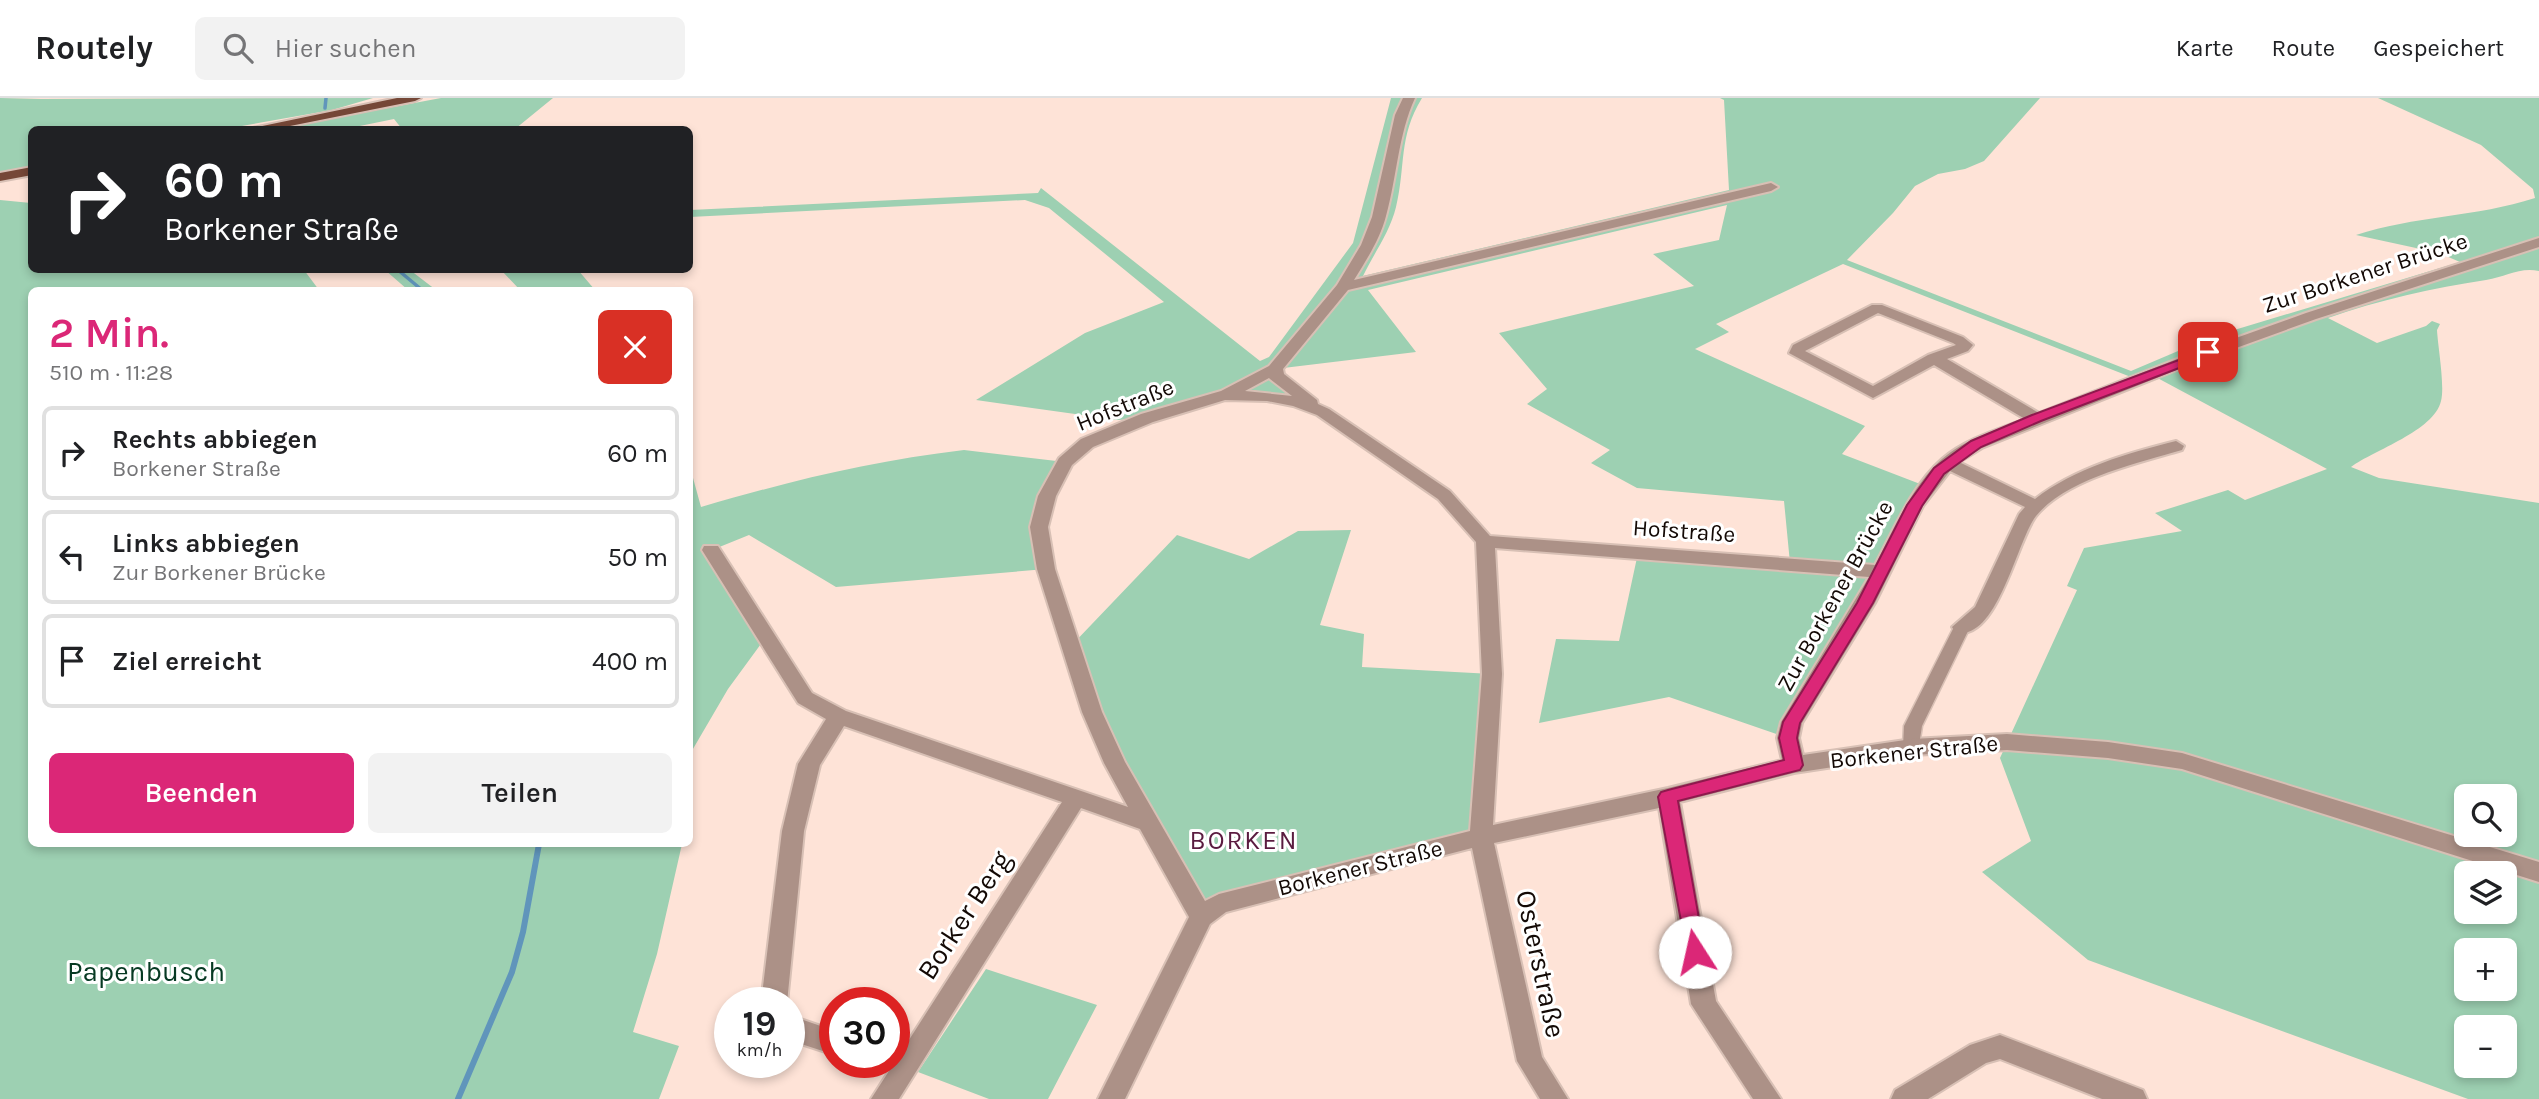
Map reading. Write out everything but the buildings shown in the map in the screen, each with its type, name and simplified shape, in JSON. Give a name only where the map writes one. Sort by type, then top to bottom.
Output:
[{"type":"main road","points":[[269,126],[415,98]]},
{"type":"main road","points":[[0,177],[28,172]]},
{"type":"street","points":[[1224,395],[1275,369],[1342,287],[1368,245],[1380,217],[1401,115],[1409,98]]},
{"type":"street","points":[[1342,287],[1771,187]]},
{"type":"street","name":"Zur Borkener Brücke","points":[[1794,765],[1788,738],[1792,722],[1881,572],[1914,505],[1943,467],[1976,444],[2031,420],[2311,316],[2539,242]]},
{"type":"street","points":[[1877,308],[1965,345],[1930,360],[1873,393],[1797,353],[1798,348],[1877,308]]},
{"type":"street","points":[[1930,360],[2031,420]]},
{"type":"street","points":[[1275,369],[1276,376],[1323,412]]},
{"type":"street","name":"Hofstraße","points":[[1201,917],[1115,763],[1092,712],[1046,569],[1039,527],[1048,496],[1065,462],[1087,443],[1147,418],[1224,395],[1267,396],[1297,402],[1323,412],[1444,495],[1485,541],[1881,572]]},
{"type":"street","points":[[1912,747],[1913,726],[1962,627],[1983,611],[2032,510],[2070,485],[2106,468],[2176,446]]},
{"type":"street","points":[[1943,467],[2032,510]]},
{"type":"street","points":[[1481,837],[1492,674],[1485,541]]},
{"type":"street","points":[[711,550],[805,698],[839,716],[1149,823]]},
{"type":"street","points":[[774,987],[793,831],[809,764],[839,716]]},
{"type":"street","name":"Borkener Straße","points":[[1201,917],[1219,904],[1481,837],[1668,797],[1794,765],[1912,747],[2007,742],[2108,750],[2182,761],[2539,872]]},
{"type":"street","points":[[1668,797],[1704,1004],[1768,1099]]},
{"type":"street","name":"Borker Berg","points":[[910,1048],[1076,799]]},
{"type":"street","name":"Osterstraße","points":[[1481,837],[1530,1061],[1555,1099]]},
{"type":"street","points":[[1111,1099],[1201,917]]},
{"type":"street","points":[[1904,1099],[1979,1053],[2000,1047],[2134,1099]]},
{"type":"street","name":"Borker Berg","points":[[884,1099],[893,1078]]},
{"type":"green space","points":[[0,98],[373,98],[332,110],[242,126],[28,126],[28,167],[0,172]]},
{"type":"green space","points":[[441,98],[553,98],[519,126],[400,126],[394,119],[360,126],[292,126]]},
{"type":"green space","points":[[1391,98],[1422,98],[1409,126],[1393,216],[1363,276],[1729,190],[1724,100],[1720,98],[2040,98],[1984,161],[1965,169],[1938,174],[1915,186],[1847,260],[2131,371],[2211,337],[2460,262],[2439,253],[2356,235],[2400,224],[2513,204],[2535,198],[2533,189],[2481,145],[2378,98],[2539,98],[2539,271],[2519,271],[2493,279],[2426,291],[2328,318],[2377,343],[2426,326],[2432,321],[2440,324],[2437,330],[2442,394],[2436,412],[2416,431],[2351,467],[2379,478],[2539,503],[2539,1099],[2468,1099],[2088,960],[1982,872],[2031,841],[2000,758],[2077,590],[2067,586],[2084,548],[2182,531],[2155,513],[2228,490],[2245,500],[2327,469],[2150,374],[2136,379],[1843,264],[1716,324],[1729,332],[1695,349],[1865,426],[1842,454],[1928,487],[1788,738],[1669,697],[1539,723],[1556,639],[1619,641],[1638,553],[1790,563],[1784,501],[1637,488],[1591,463],[1610,450],[1527,404],[1547,389],[1499,333],[1694,286],[1653,254],[1719,240],[1727,205],[1368,290],[1416,352],[1275,369],[1297,402],[1224,395],[1147,418],[1118,420],[976,400],[1085,333],[1164,302],[1049,208],[1025,200],[693,217],[693,210],[1038,193],[1041,188],[1260,361],[1269,357],[1353,243]]},
{"type":"green space","name":"Papenbusch","points":[[0,200],[28,203],[28,273],[306,273],[317,287],[28,287],[28,847],[681,847],[657,954],[633,1032],[679,1046],[659,1099],[0,1099]]},
{"type":"green space","points":[[388,273],[414,273],[432,287],[405,287]]},
{"type":"green space","points":[[504,273],[581,273],[592,287],[517,287]]},
{"type":"green space","points":[[964,450],[1065,462],[1047,496],[1046,569],[836,587],[749,535],[712,550],[766,637],[728,689],[693,749],[693,478],[701,507],[831,473]]},
{"type":"green space","points":[[1351,530],[1320,625],[1364,634],[1362,667],[1492,674],[1481,837],[1201,917],[1115,763],[1070,647],[1177,535],[1249,559],[1298,531]]},
{"type":"green space","points":[[986,969],[1097,1005],[1048,1099],[989,1099],[918,1072]]},
{"type":"waterway","points":[[325,108],[326,98]]},
{"type":"waterway","points":[[402,273],[418,287]]},
{"type":"waterway","points":[[458,1099],[512,972],[523,932],[538,847]]},
{"type":"district","name":"BORKEN","points":[[1244,840]]},
{"type":"route","points":[[1695,952],[1668,797],[1794,765],[1788,730],[1865,603],[1914,505],[1939,471],[1976,444],[2208,352]]}]
